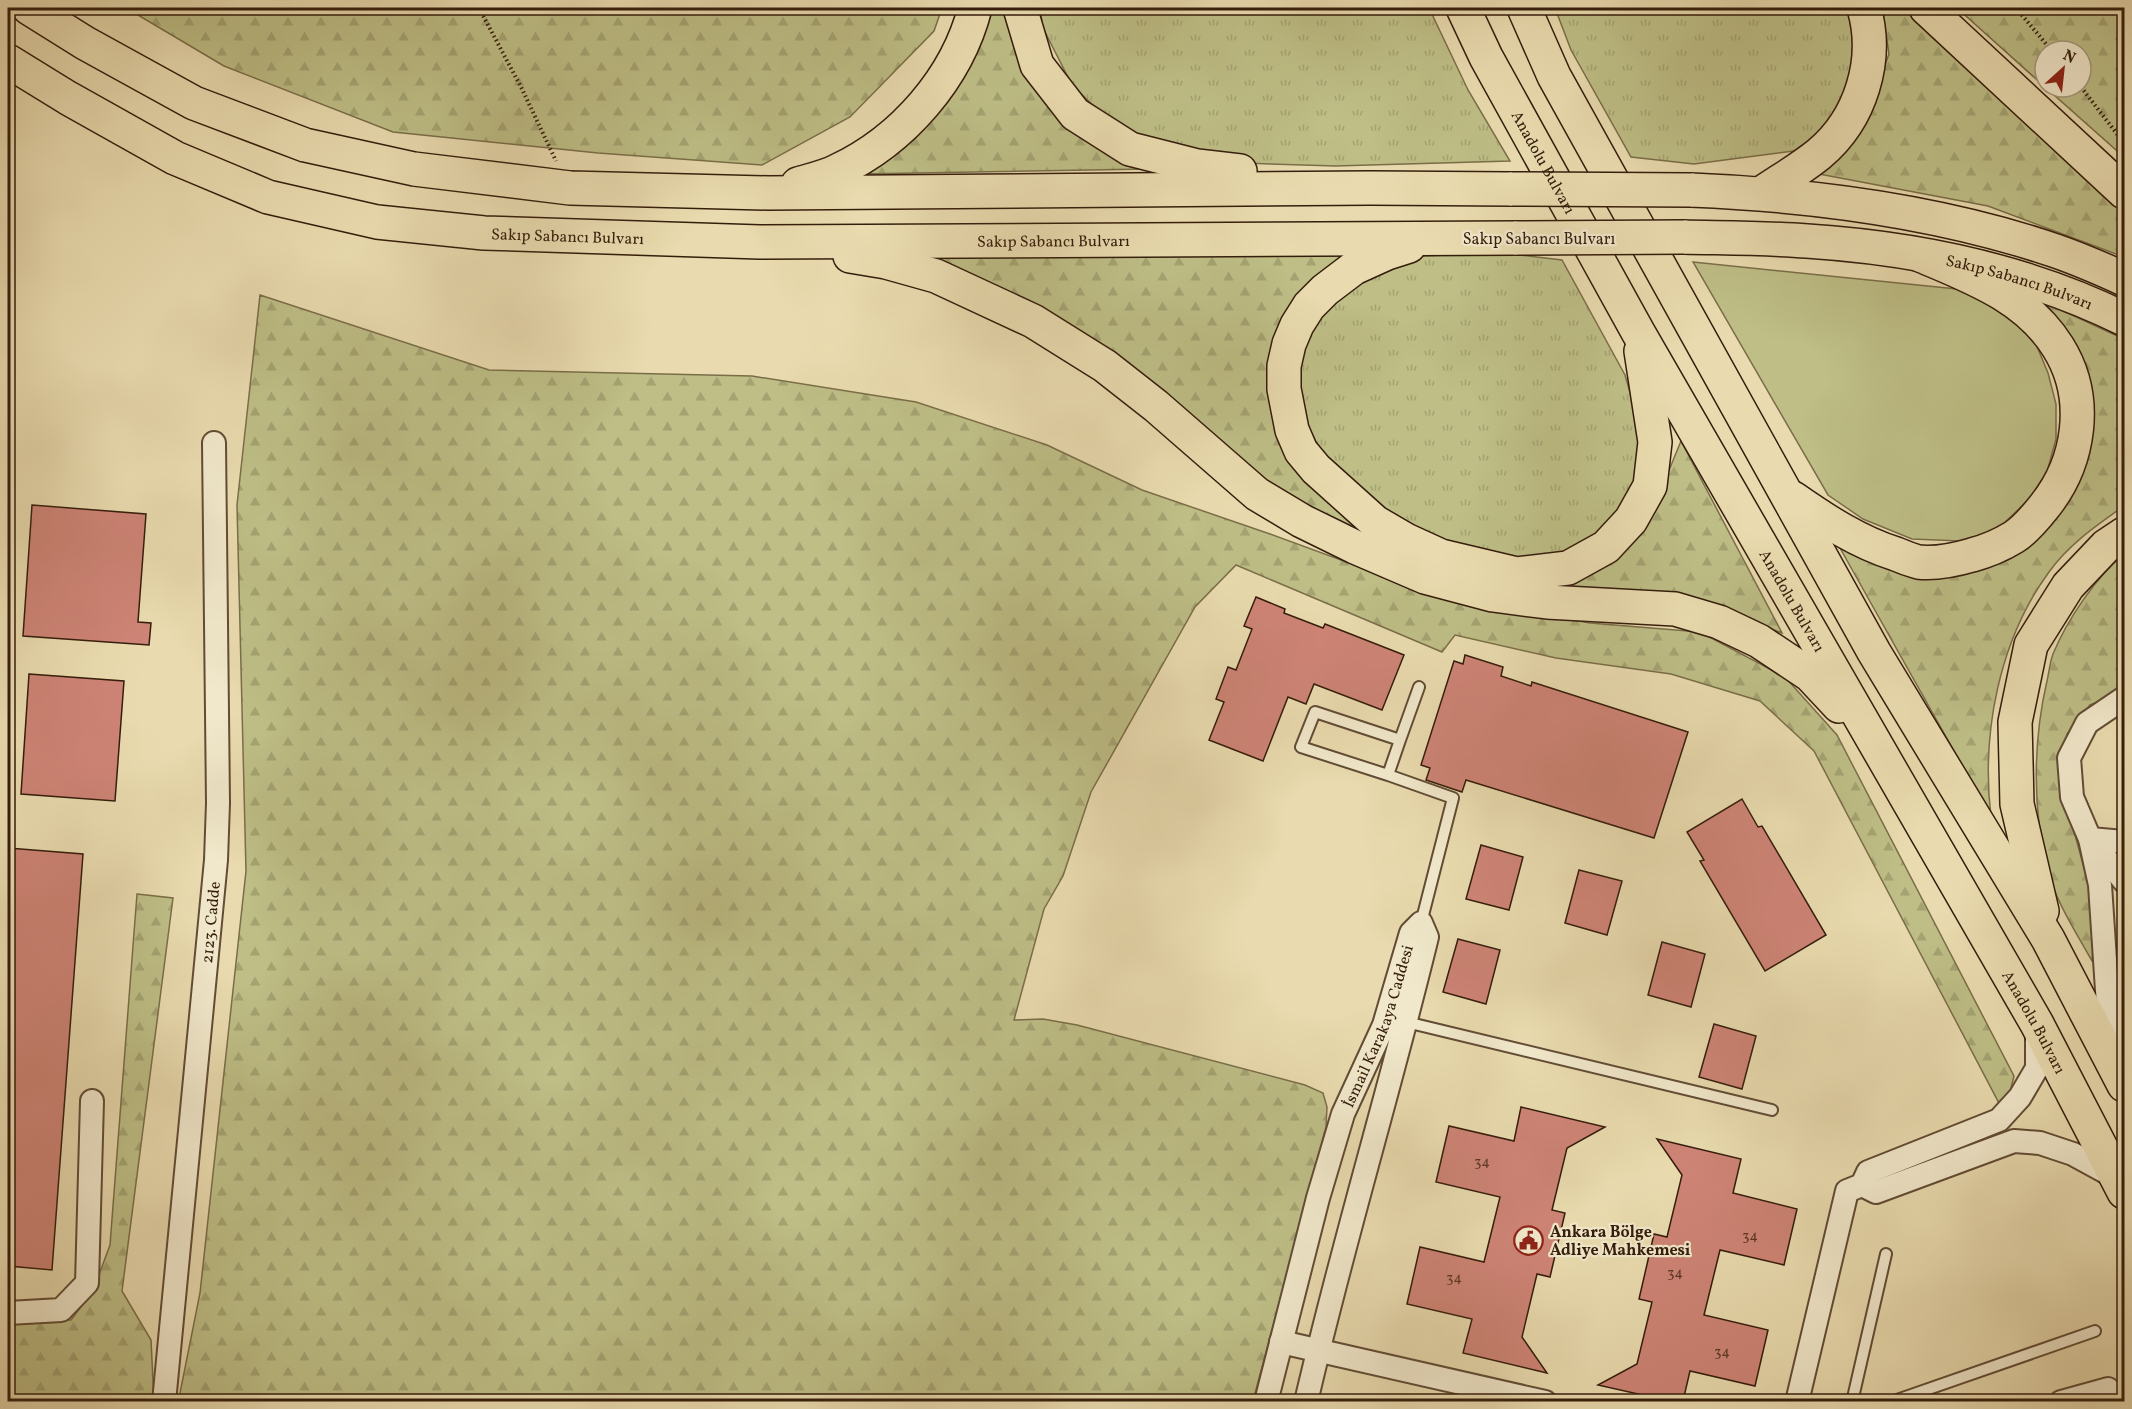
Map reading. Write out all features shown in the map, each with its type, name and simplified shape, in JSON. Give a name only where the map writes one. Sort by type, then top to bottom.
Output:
[{"type":"main road","points":[[29,8],[85,43],[194,103],[305,145],[414,170],[570,188],[768,193],[1370,188],[1691,190],[1762,193],[1886,208],[1978,228],[2057,251],[2124,279]]},
{"type":"main road","points":[[768,193],[837,171],[881,145],[905,124],[949,71],[971,23],[975,8]]},
{"type":"main road","points":[[1020,8],[1037,65],[1075,114],[1130,149],[1197,166],[1370,188]]},
{"type":"main road","points":[[1453,8],[1486,57]]},
{"type":"main road","name":"Anadolu Bulvarı","points":[[1463,8],[1486,57],[1638,332],[2037,1024],[2121,1185]]},
{"type":"main road","points":[[1524,8],[1554,76],[1874,652],[2048,939],[2118,1073]]},
{"type":"main road","points":[[1541,8],[1554,76]]},
{"type":"main road","points":[[1762,193],[1820,153],[1850,120],[1861,94],[1870,56],[1870,27],[1864,8]]},
{"type":"main road","points":[[1926,8],[2124,192]]},
{"type":"main road","name":"Sakıp Sabancı Bulvarı","points":[[8,61],[68,98],[175,158],[268,197],[378,222],[484,233],[760,242],[1684,237],[1808,241],[1920,255],[1986,269],[2043,286],[2124,319]]},
{"type":"main road","points":[[1433,238],[1387,253],[1354,268],[1325,290],[1309,306],[1297,325],[1289,344],[1284,366],[1284,389],[1292,430],[1301,451],[1316,469],[1375,522],[1432,552],[1478,566],[1517,574],[1568,568],[1606,547],[1631,520],[1650,486],[1655,442],[1638,332]]},
{"type":"main road","points":[[760,242],[886,262],[936,276],[1033,321],[1113,373],[1156,406],[1257,494],[1334,536],[1425,576],[1493,595],[1547,602],[1675,609],[1719,622],[1759,641],[1810,675],[1875,745]]},
{"type":"main road","points":[[1788,496],[1839,529],[1880,549],[1918,562],[1939,562],[1988,551],[2015,536],[2050,500],[2063,477],[2074,452],[2078,407],[2073,379],[2058,348],[2039,322],[2012,299],[1980,280],[1920,255]]},
{"type":"main road","points":[[2048,939],[2017,804],[2015,722],[2031,645],[2068,586],[2106,546],[2124,534]]},
{"type":"street","name":"2123. Cadde","points":[[164,1401],[216,860],[218,803],[214,443]]},
{"type":"street","points":[[2118,1073],[2100,885],[2090,839],[2072,798],[2069,758],[2087,723],[2124,698]]},
{"type":"street","points":[[2090,839],[2124,842]]},
{"type":"street","points":[[2090,839],[2124,881]]},
{"type":"street","name":"İsmail Karakaya Caddesi","points":[[1266,1401],[1318,1198],[1343,1114],[1384,1025],[1410,933],[1421,923],[1427,937],[1306,1401]]},
{"type":"street","points":[[1797,1401],[1848,1191],[1862,1185],[1868,1172],[1999,1120],[2020,1097],[2037,1068],[2037,1024]]},
{"type":"street","points":[[8,1313],[61,1311],[87,1283],[92,1101]]},
{"type":"street","points":[[1862,1185],[1876,1192],[2014,1141],[2040,1143],[2073,1154],[2121,1185]]},
{"type":"street","points":[[1281,1342],[1545,1401]]},
{"type":"street","points":[[2061,1401],[2108,1389],[2110,1401]]},
{"type":"lane","points":[[1388,775],[1419,687]]},
{"type":"lane","points":[[1400,740],[1315,712],[1301,747],[1453,798],[1421,923]]},
{"type":"lane","points":[[1406,1022],[1772,1110]]},
{"type":"lane","points":[[1852,1401],[1886,1254]]},
{"type":"lane","points":[[1891,1401],[2095,1330]]},
{"type":"path","points":[[479,8],[570,188]]},
{"type":"path","points":[[2016,8],[2042,39]]},
{"type":"path","points":[[2090,99],[2124,142]]},
{"type":"green space","points":[[126,8],[942,8],[934,31],[850,117],[762,165],[598,153],[393,132],[224,66]]},
{"type":"green space","points":[[990,8],[1016,8],[1039,83],[1146,169],[857,174]]},
{"type":"green space","points":[[1040,8],[1429,8],[1468,90],[1510,161],[1335,166],[1211,162],[1130,141],[1072,85],[1043,28]]},
{"type":"green space","points":[[1555,8],[1856,8],[1857,80],[1832,124],[1794,151],[1694,164],[1631,157],[1571,50]]},
{"type":"green space","points":[[1882,8],[1914,8],[2124,203],[2124,257],[1988,206],[1819,174],[1869,109],[1889,54]]},
{"type":"green space","points":[[1957,8],[2124,8],[2124,157],[2059,99],[2093,99],[2093,39],[2033,39],[2033,76]]},
{"type":"green space","points":[[1364,248],[1307,290],[1300,466],[1656,502],[1681,441],[1782,633],[1703,602],[1648,593],[1477,579],[1321,521],[912,251]]},
{"type":"green space","points":[[1503,253],[1562,260],[1625,375],[1646,448],[1628,512],[1587,545],[1539,562],[1426,538],[1329,468],[1301,411],[1298,364],[1318,320],[1350,284],[1420,256]]},
{"type":"green space","points":[[1693,262],[1957,289],[1990,304],[2018,323],[2036,344],[2048,373],[2056,404],[2056,439],[2047,472],[2029,499],[1997,530],[1961,541],[1912,539],[1863,519],[1828,495]]},
{"type":"green space","points":[[260,295],[489,370],[752,376],[916,402],[1047,445],[1142,490],[1442,597],[1590,623],[1700,632],[1785,677],[1837,735],[2014,1076],[2010,1092],[2000,1105],[1814,751],[1760,701],[1671,674],[1556,658],[1455,635],[1442,652],[1236,565],[1195,607],[1091,792],[1063,876],[1044,909],[1014,1020],[1043,1019],[1077,1025],[1305,1085],[1323,1093],[1327,1107],[1326,1127],[1253,1401],[181,1402],[180,1393],[200,1293],[246,871],[237,505]]},
{"type":"green space","points":[[2046,303],[2124,339],[2124,506],[2084,536],[2057,562],[2032,599],[2017,627],[2006,658],[1992,721],[1989,753],[1991,817],[1840,548],[1897,571],[1968,570],[2008,560],[2039,535],[2060,501],[2063,329]]},
{"type":"green space","points":[[2124,554],[2124,692],[2090,705],[2067,734],[2059,776],[2096,912],[2092,961],[2061,905],[2048,871],[2039,824],[2037,752],[2042,704],[2053,654],[2083,600]]},
{"type":"green space","points":[[137,894],[173,898],[122,1291],[151,1340],[154,1401],[8,1402],[8,1345],[12,1346],[10,1322],[71,1320],[93,1291],[110,1245]]},
{"type":"building","points":[[32,505],[146,514],[138,622],[151,623],[149,645],[23,636]]},
{"type":"building","points":[[1256,597],[1285,609],[1284,613],[1323,628],[1325,624],[1404,655],[1382,710],[1314,684],[1306,704],[1288,697],[1263,761],[1209,740],[1224,702],[1216,699],[1228,667],[1236,670],[1252,629],[1244,626]]},
{"type":"building","points":[[1465,655],[1503,667],[1501,676],[1531,686],[1532,682],[1688,732],[1654,838],[1466,780],[1462,792],[1426,780],[1430,768],[1421,765],[1454,661],[1463,664]]},
{"type":"building","points":[[29,674],[124,681],[115,801],[21,794]]},
{"type":"building","points":[[1742,799],[1758,827],[1762,826],[1826,935],[1765,971],[1700,861],[1704,860],[1687,832]]},
{"type":"building","points":[[1481,845],[1523,857],[1509,910],[1466,899]]},
{"type":"building","points":[[8,848],[83,854],[52,1270],[8,1266]]},
{"type":"building","points":[[1579,870],[1622,881],[1607,935],[1565,923]]},
{"type":"building","points":[[1458,939],[1500,950],[1486,1004],[1443,992]]},
{"type":"building","points":[[1662,942],[1705,954],[1691,1007],[1648,995]]},
{"type":"building","points":[[1714,1024],[1756,1036],[1742,1089],[1699,1077]]},
{"type":"building","points":[[1521,1107],[1605,1127],[1567,1148],[1552,1210],[1565,1213],[1550,1277],[1537,1274],[1522,1337],[1547,1373],[1463,1353],[1472,1319],[1407,1304],[1420,1247],[1484,1262],[1500,1197],[1436,1182],[1449,1126],[1514,1141]]},
{"type":"building","points":[[1657,1139],[1741,1159],[1733,1193],[1797,1209],[1784,1265],[1720,1250],[1704,1315],[1768,1330],[1755,1386],[1690,1371],[1683,1401],[1645,1401],[1647,1396],[1598,1385],[1637,1364],[1652,1302],[1639,1299],[1654,1234],[1667,1237],[1682,1175]]},
{"type":"place","name":"Ankara Bölge Adliye Mahkemesi","points":[[1529,1240]]}]
